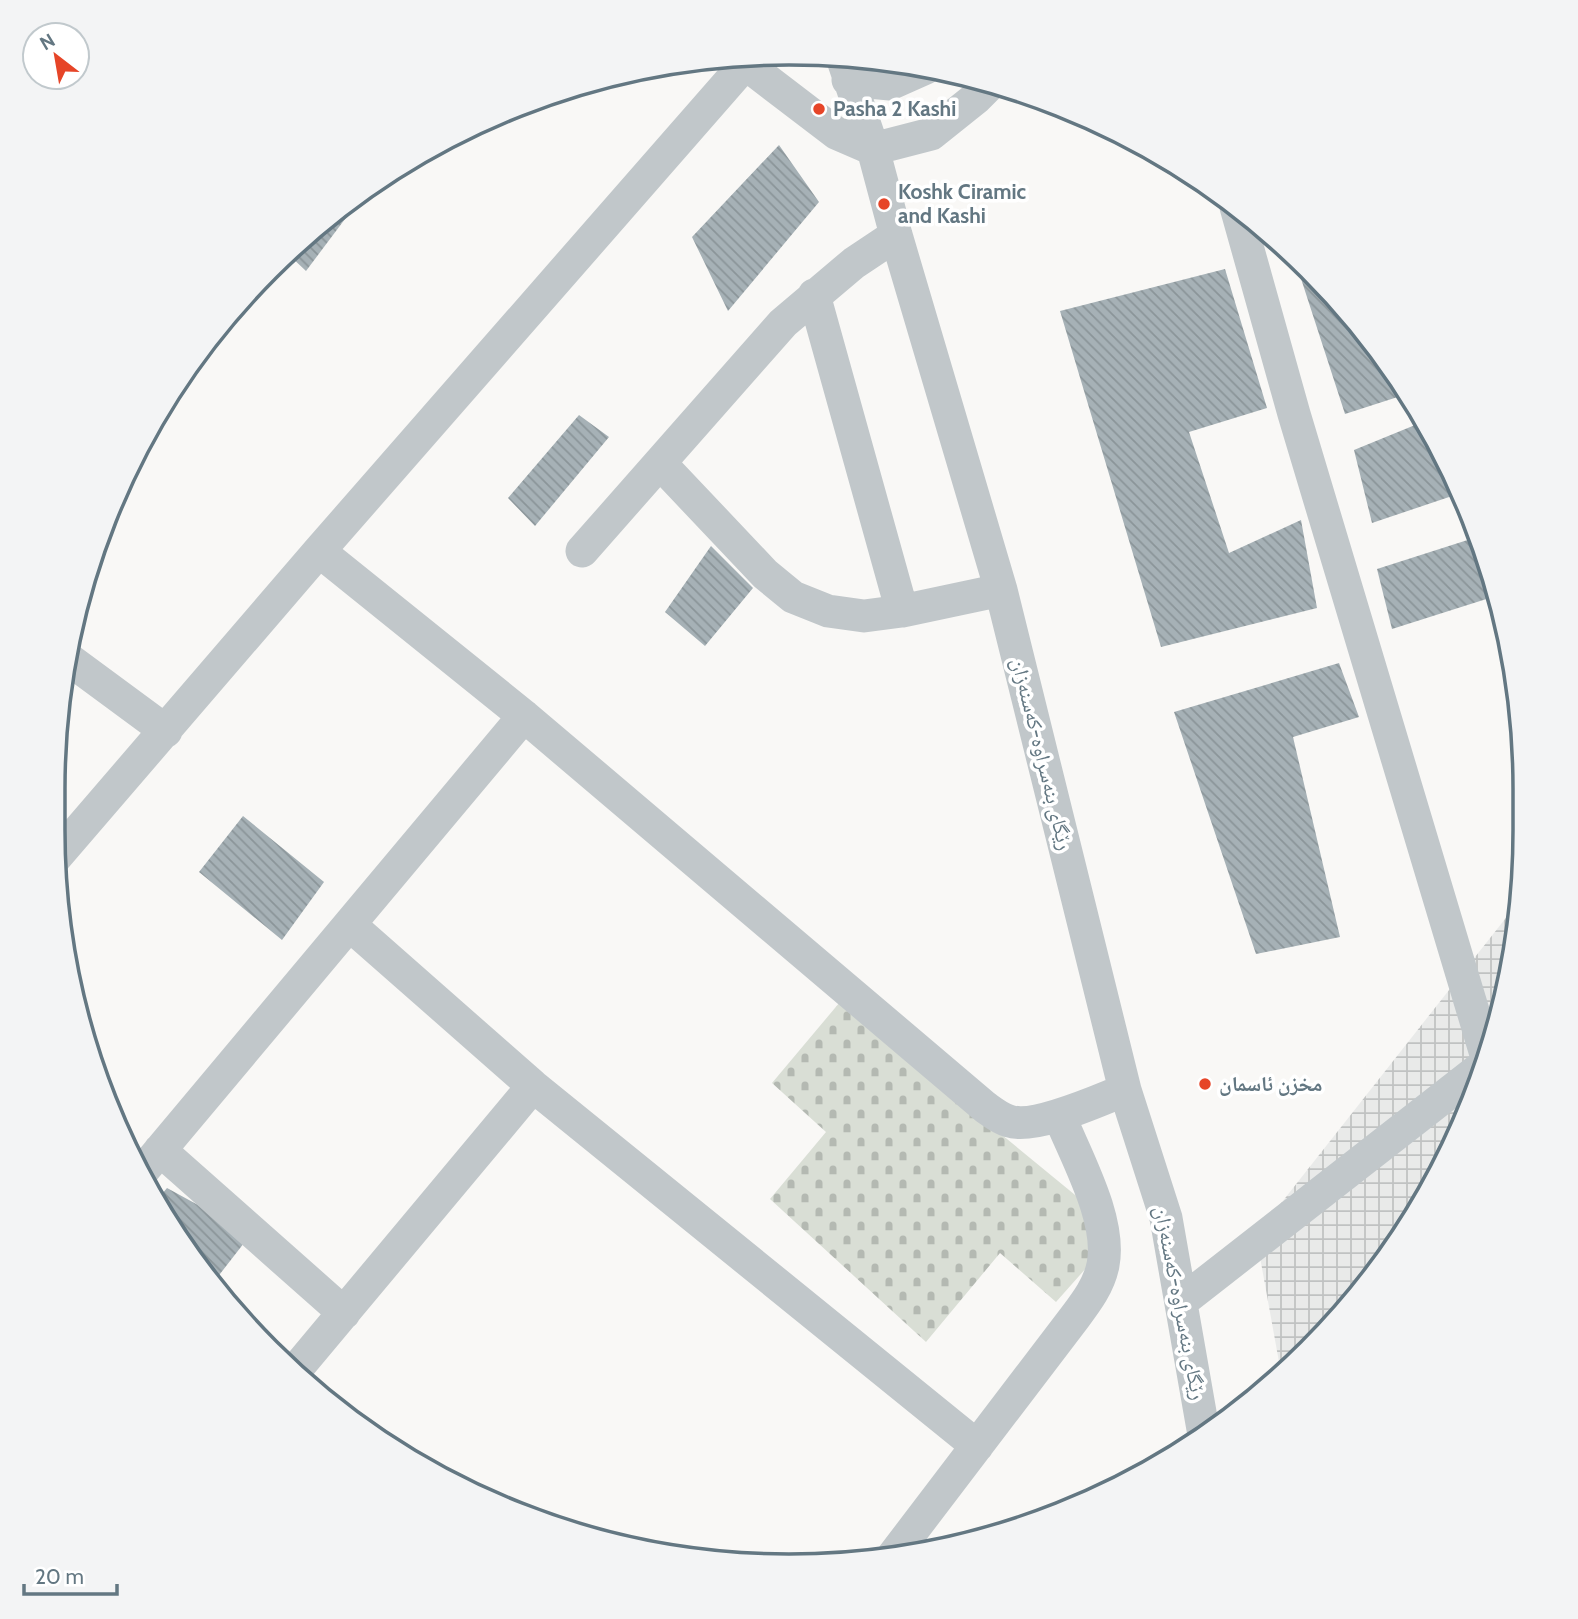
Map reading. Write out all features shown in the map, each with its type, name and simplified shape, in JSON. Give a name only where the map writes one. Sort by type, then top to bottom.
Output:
[{"type":"street","points":[[747,66],[836,133],[873,149],[931,134],[983,91]]},
{"type":"street","points":[[65,847],[733,67]]},
{"type":"street","points":[[845,69],[890,85],[910,76]]},
{"type":"street","name":"رێگای بنەسراوە-کەسنەزان","points":[[845,69],[873,149],[1001,590],[1125,1090],[1166,1218],[1202,1424]]},
{"type":"street","points":[[1240,222],[1294,414],[1482,1041]]},
{"type":"street","points":[[582,551],[783,323],[854,263],[896,235]]},
{"type":"street","points":[[814,295],[902,611]]},
{"type":"street","points":[[660,463],[765,573],[793,597],[828,611],[864,616],[902,611],[1001,590]]},
{"type":"street","points":[[319,551],[524,716],[985,1107],[1008,1121],[1025,1123],[1059,1115],[1125,1090]]},
{"type":"street","points":[[76,666],[166,731]]},
{"type":"street","points":[[344,1313],[150,1162],[524,716]]},
{"type":"street","points":[[350,925],[533,1086],[977,1446]]},
{"type":"street","points":[[1181,1302],[1470,1076]]},
{"type":"street","points":[[300,1365],[533,1086]]},
{"type":"street","points":[[901,1545],[1093,1292],[1103,1265],[1105,1236],[1098,1208],[1059,1115]]},
{"type":"shaded area","points":[[1508,915],[1489,1017],[1475,1063],[1439,1150],[1416,1192],[1364,1271],[1334,1308],[1279,1363],[1256,1235]]},
{"type":"green space","points":[[840,1002],[1119,1231],[1056,1302],[1000,1253],[926,1342],[770,1199],[826,1132],[772,1083]]},
{"type":"building","points":[[779,145],[819,202],[728,311],[692,237]]},
{"type":"building","points":[[350,213],[306,271],[294,260]]},
{"type":"building","points":[[1225,269],[1267,408],[1189,432],[1229,553],[1301,520],[1317,608],[1161,647],[1060,311]]},
{"type":"building","points":[[1300,276],[1334,311],[1364,348],[1397,397],[1345,414]]},
{"type":"building","points":[[579,415],[609,437],[535,526],[508,498]]},
{"type":"building","points":[[1415,425],[1451,496],[1372,523],[1354,450]]},
{"type":"building","points":[[1469,540],[1488,599],[1392,629],[1377,569]]},
{"type":"building","points":[[711,546],[753,588],[705,646],[665,612]]},
{"type":"building","points":[[1339,663],[1359,717],[1293,737],[1340,937],[1256,954],[1174,712]]},
{"type":"building","points":[[243,816],[324,882],[282,940],[199,872]]},
{"type":"building","points":[[167,1188],[251,1234],[218,1276],[187,1232],[163,1193]]},
{"type":"place","name":"Pasha 2 Kashi","points":[[819,109]]},
{"type":"place","name":"Koshk Ciramic and Kashi","points":[[884,204]]},
{"type":"place","name":"مخزن ئاسمان","points":[[1205,1084]]}]
